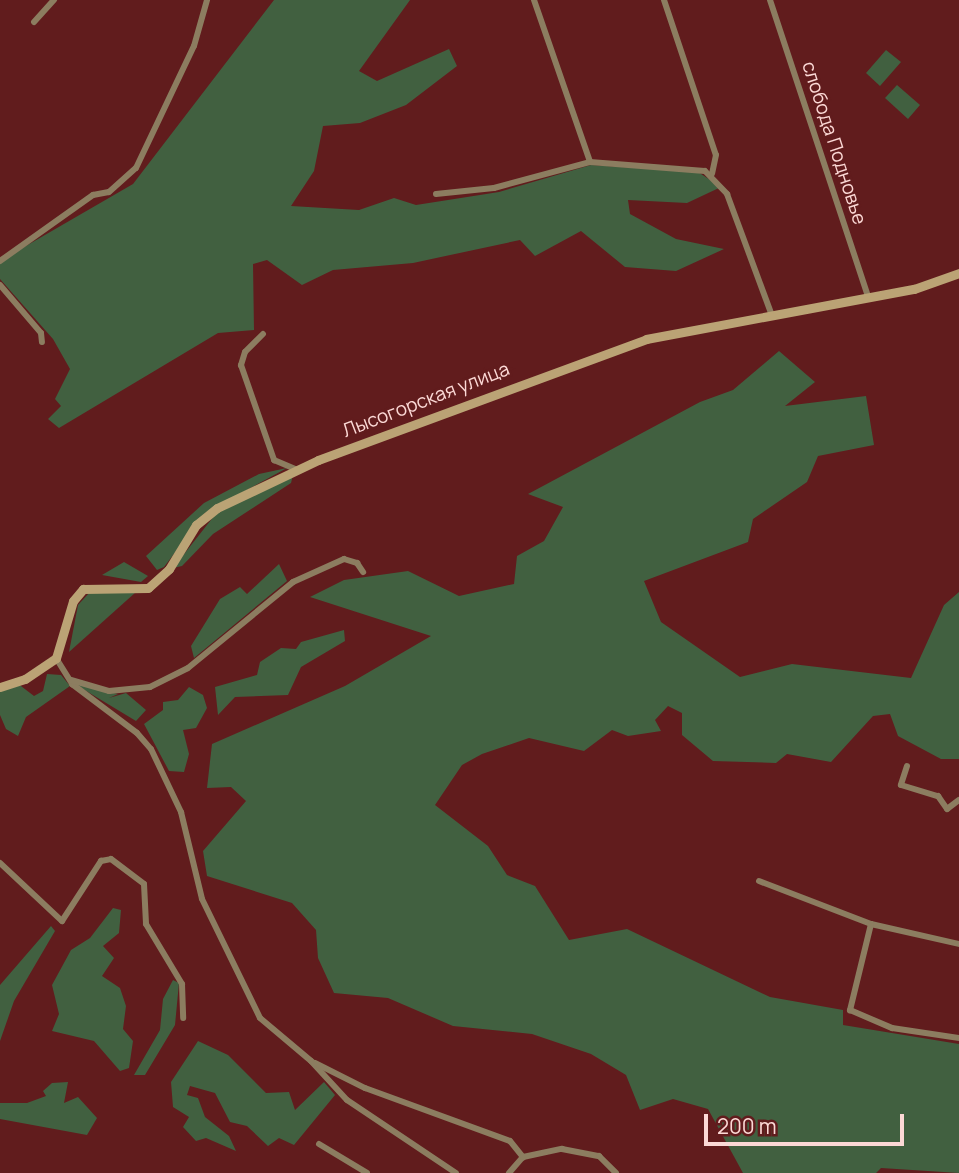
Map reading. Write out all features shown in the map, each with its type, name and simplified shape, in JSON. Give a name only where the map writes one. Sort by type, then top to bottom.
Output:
[{"type":"street","points":[[34,22],[54,0]]},
{"type":"street","points":[[0,261],[93,195],[109,192],[136,169],[194,46],[207,0]]},
{"type":"street","points":[[534,0],[590,162]]},
{"type":"street","points":[[664,0],[716,155],[712,174]]},
{"type":"street","name":"слобода Подновье","points":[[770,0],[868,296]]},
{"type":"street","points":[[436,194],[494,188],[590,162],[687,166],[712,174],[727,194],[771,313]]},
{"type":"street","name":"Лысогорская улица","points":[[56,658],[73,601],[83,589],[148,588],[169,569],[196,526],[217,508],[296,470],[598,355],[771,313],[914,289],[959,273]]},
{"type":"street","points":[[0,285],[41,333],[42,342]]},
{"type":"street","points":[[263,334],[241,365],[274,460],[296,470]]},
{"type":"street","points":[[73,683],[109,691],[150,687],[188,668],[293,582],[344,559],[357,563],[363,572]]},
{"type":"street","points":[[0,687],[25,679],[56,658],[73,683],[145,740],[181,812],[202,899],[242,990],[274,1032],[311,1061],[368,1117],[456,1173]]},
{"type":"street","points":[[907,766],[901,785],[938,796],[947,809],[959,800]]},
{"type":"street","points":[[0,863],[62,921],[101,861],[111,859],[144,884],[146,924],[182,984],[183,1018]]},
{"type":"street","points":[[760,881],[871,924],[959,944]]},
{"type":"street","points":[[871,924],[850,1010],[892,1028],[959,1038]]},
{"type":"street","points":[[311,1061],[365,1088],[510,1142],[523,1157]]},
{"type":"street","points":[[319,1144],[367,1173]]},
{"type":"street","points":[[509,1173],[523,1157],[585,1151],[616,1173]]},
{"type":"green space","points":[[274,0],[410,0],[359,71],[377,81],[449,49],[457,66],[406,105],[360,123],[323,126],[314,171],[291,206],[359,210],[394,198],[416,205],[499,192],[591,165],[698,172],[721,187],[687,203],[628,200],[630,214],[676,239],[724,249],[676,271],[625,267],[581,231],[535,256],[520,240],[413,263],[333,270],[302,285],[267,260],[253,264],[254,330],[218,333],[59,428],[48,419],[61,406],[55,399],[70,369],[53,339],[0,279],[0,261],[133,184]]},
{"type":"green space","points":[[886,50],[901,62],[880,86],[866,73]]},
{"type":"green space","points":[[897,85],[920,105],[908,119],[885,98]]},
{"type":"green space","points":[[779,351],[815,382],[785,406],[866,396],[874,445],[818,456],[807,482],[753,519],[748,542],[644,581],[661,622],[740,677],[792,664],[911,678],[944,605],[959,592],[959,759],[941,759],[898,736],[890,714],[873,716],[831,762],[787,754],[776,763],[713,761],[682,735],[682,713],[668,706],[655,720],[661,731],[628,736],[612,730],[584,751],[529,738],[482,754],[462,765],[435,805],[488,846],[507,875],[535,886],[569,940],[627,929],[770,997],[843,1010],[843,1025],[959,1044],[959,1173],[881,1168],[876,1173],[743,1173],[708,1109],[673,1099],[640,1110],[626,1075],[591,1054],[532,1034],[453,1026],[388,998],[334,993],[318,958],[316,930],[292,903],[207,876],[203,851],[246,801],[231,787],[207,788],[212,744],[345,686],[431,636],[310,597],[344,580],[408,571],[459,596],[514,584],[517,556],[544,541],[563,507],[528,494],[700,402],[733,390]]},
{"type":"green space","points":[[287,468],[205,513],[164,567],[157,570],[146,556],[204,503],[259,474]]},
{"type":"green space","points":[[293,475],[291,483],[213,534],[182,566],[173,568],[218,511]]},
{"type":"green space","points":[[124,562],[148,576],[141,582],[102,575]]},
{"type":"green space","points":[[279,564],[287,581],[194,658],[191,646],[220,599],[240,587],[247,594]]},
{"type":"green space","points":[[90,592],[136,592],[69,652],[78,605]]},
{"type":"green space","points":[[344,630],[345,641],[301,667],[288,695],[235,697],[218,715],[215,687],[257,675],[260,662],[281,648],[296,649],[301,642]]},
{"type":"green space","points":[[47,674],[61,675],[70,686],[26,717],[18,736],[6,729],[0,715],[0,689],[17,683],[34,696],[43,691]]},
{"type":"green space","points":[[73,683],[118,694],[109,698],[126,693],[146,710],[136,721]]},
{"type":"green space","points":[[189,687],[203,695],[207,708],[196,728],[183,730],[189,754],[184,772],[169,771],[144,724],[163,710],[163,702],[178,700]]},
{"type":"green space","points":[[113,908],[121,910],[119,933],[103,946],[114,958],[102,976],[120,988],[126,1006],[123,1029],[133,1041],[129,1068],[120,1071],[94,1041],[52,1031],[59,1014],[52,985],[71,950],[90,938]]},
{"type":"green space","points":[[51,926],[55,931],[14,1001],[0,1041],[0,985]]},
{"type":"green space","points":[[173,980],[179,983],[175,1025],[145,1075],[134,1075],[160,1030],[163,999]]},
{"type":"green space","points":[[198,1041],[228,1055],[266,1093],[289,1092],[295,1110],[324,1082],[335,1095],[294,1145],[279,1138],[268,1146],[247,1126],[230,1122],[215,1093],[190,1086],[187,1095],[198,1098],[205,1117],[229,1136],[236,1151],[206,1138],[196,1141],[183,1127],[189,1117],[173,1107],[171,1082]]},
{"type":"green space","points":[[68,1082],[64,1103],[78,1097],[97,1118],[87,1135],[0,1119],[0,1103],[27,1103],[46,1096],[43,1091],[52,1083]]}]
